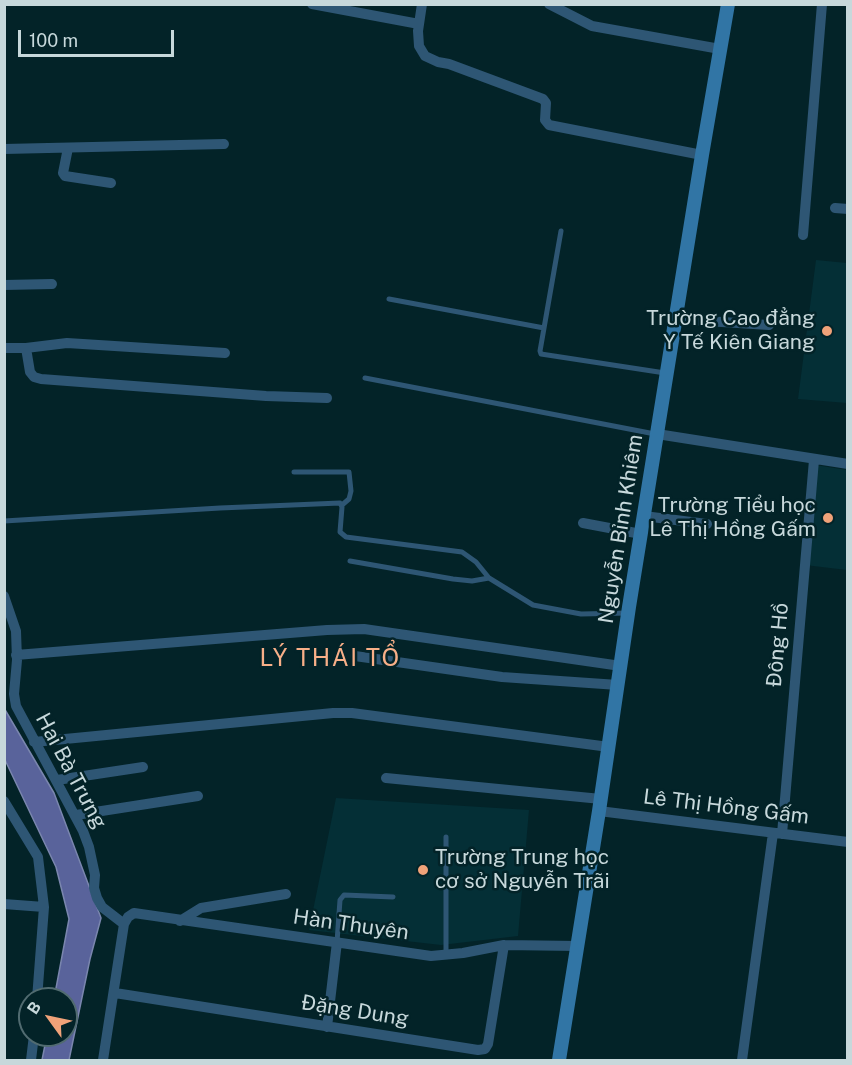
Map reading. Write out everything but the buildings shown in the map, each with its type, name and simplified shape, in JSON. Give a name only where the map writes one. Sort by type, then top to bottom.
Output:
[{"type":"main road","name":"Nguyễn Bỉnh Khiêm","points":[[559,1060],[628,613],[728,4]]},
{"type":"street","points":[[312,4],[366,9],[419,24]]},
{"type":"street","points":[[422,4],[419,46],[425,56],[543,99],[546,104],[545,120],[549,125],[702,155]]},
{"type":"street","points":[[549,4],[592,26],[720,48]]},
{"type":"street","points":[[803,235],[822,4]]},
{"type":"street","points":[[4,149],[224,144]]},
{"type":"street","points":[[68,148],[63,173],[65,176],[111,183]]},
{"type":"street","points":[[835,208],[848,209]]},
{"type":"street","points":[[4,285],[52,284]]},
{"type":"street","points":[[675,320],[770,325]]},
{"type":"street","points":[[4,348],[67,343],[225,353]]},
{"type":"street","points":[[26,348],[30,372],[34,377],[41,379],[266,396],[327,398]]},
{"type":"street","points":[[657,434],[848,464]]},
{"type":"street","name":"Đông Hồ","points":[[742,1060],[777,833],[814,460]]},
{"type":"street","points":[[644,516],[707,524]]},
{"type":"street","points":[[584,523],[641,534]]},
{"type":"street","name":"Hai Bà Trưng","points":[[4,596],[15,631],[14,694],[16,706],[76,815],[89,847],[97,898],[102,907],[124,924]]},
{"type":"street","points":[[16,655],[364,629],[621,666]]},
{"type":"street","points":[[355,656],[502,676],[618,685]]},
{"type":"street","points":[[34,742],[342,713],[609,747]]},
{"type":"street","points":[[57,780],[143,767]]},
{"type":"street","name":"Lê Thị Hồng Gấm","points":[[386,778],[600,805],[848,842]]},
{"type":"street","points":[[76,815],[198,796]]},
{"type":"street","points":[[4,801],[38,857],[44,907],[38,987]]},
{"type":"street","points":[[180,921],[201,908],[286,894]]},
{"type":"street","points":[[4,904],[44,907]]},
{"type":"street","name":"Hàn Thuyên","points":[[124,924],[134,913],[431,956],[504,945],[578,946]]},
{"type":"street","points":[[103,1060],[124,924]]},
{"type":"street","points":[[327,1027],[338,942]]},
{"type":"street","name":"Đặng Dung","points":[[115,993],[478,1050],[485,1049],[488,1044],[504,945]]},
{"type":"lane","points":[[561,231],[540,351],[545,356],[667,373]]},
{"type":"lane","points":[[389,300],[544,328]]},
{"type":"lane","points":[[365,378],[657,434]]},
{"type":"lane","points":[[294,472],[349,472],[351,490],[349,499],[342,505],[340,532],[346,537],[462,552],[476,562],[489,578],[533,605],[581,614],[628,613]]},
{"type":"lane","points":[[4,521],[220,508],[340,503],[342,505]]},
{"type":"lane","points":[[350,561],[453,579],[472,581],[489,578]]},
{"type":"lane","points":[[446,837],[446,955]]},
{"type":"lane","points":[[338,942],[340,900],[344,895],[393,897]]},
{"type":"shaded area","name":"Trường Cao đẳng Y Tế Kiên Giang","points":[[816,260],[847,263],[847,403],[798,399]]},
{"type":"shaded area","name":"Trường Tiểu học Lê Thị Hồng Gấm","points":[[815,465],[847,470],[847,570],[805,565]]},
{"type":"shaded area","name":"Trường Trung học cơ sở Nguyễn Trãi","points":[[336,798],[529,810],[518,936],[441,945],[309,930]]},
{"type":"water","points":[[4,708],[54,793],[101,918],[78,1017],[78,987],[56,987],[69,919],[56,867],[5,760]]},
{"type":"water","points":[[45,1047],[72,1047],[69,1060],[42,1060]]},
{"type":"place","name":"Trường Cao đẳng Y Tế Kiên Giang","points":[[827,331]]},
{"type":"place","name":"Trường Tiểu học Lê Thị Hồng Gấm","points":[[828,518]]},
{"type":"place","name":"Trường Trung học cơ sở Nguyễn Trãi","points":[[423,870]]},
{"type":"district","name":"LÝ THÁI TỔ","points":[[330,659]]}]
